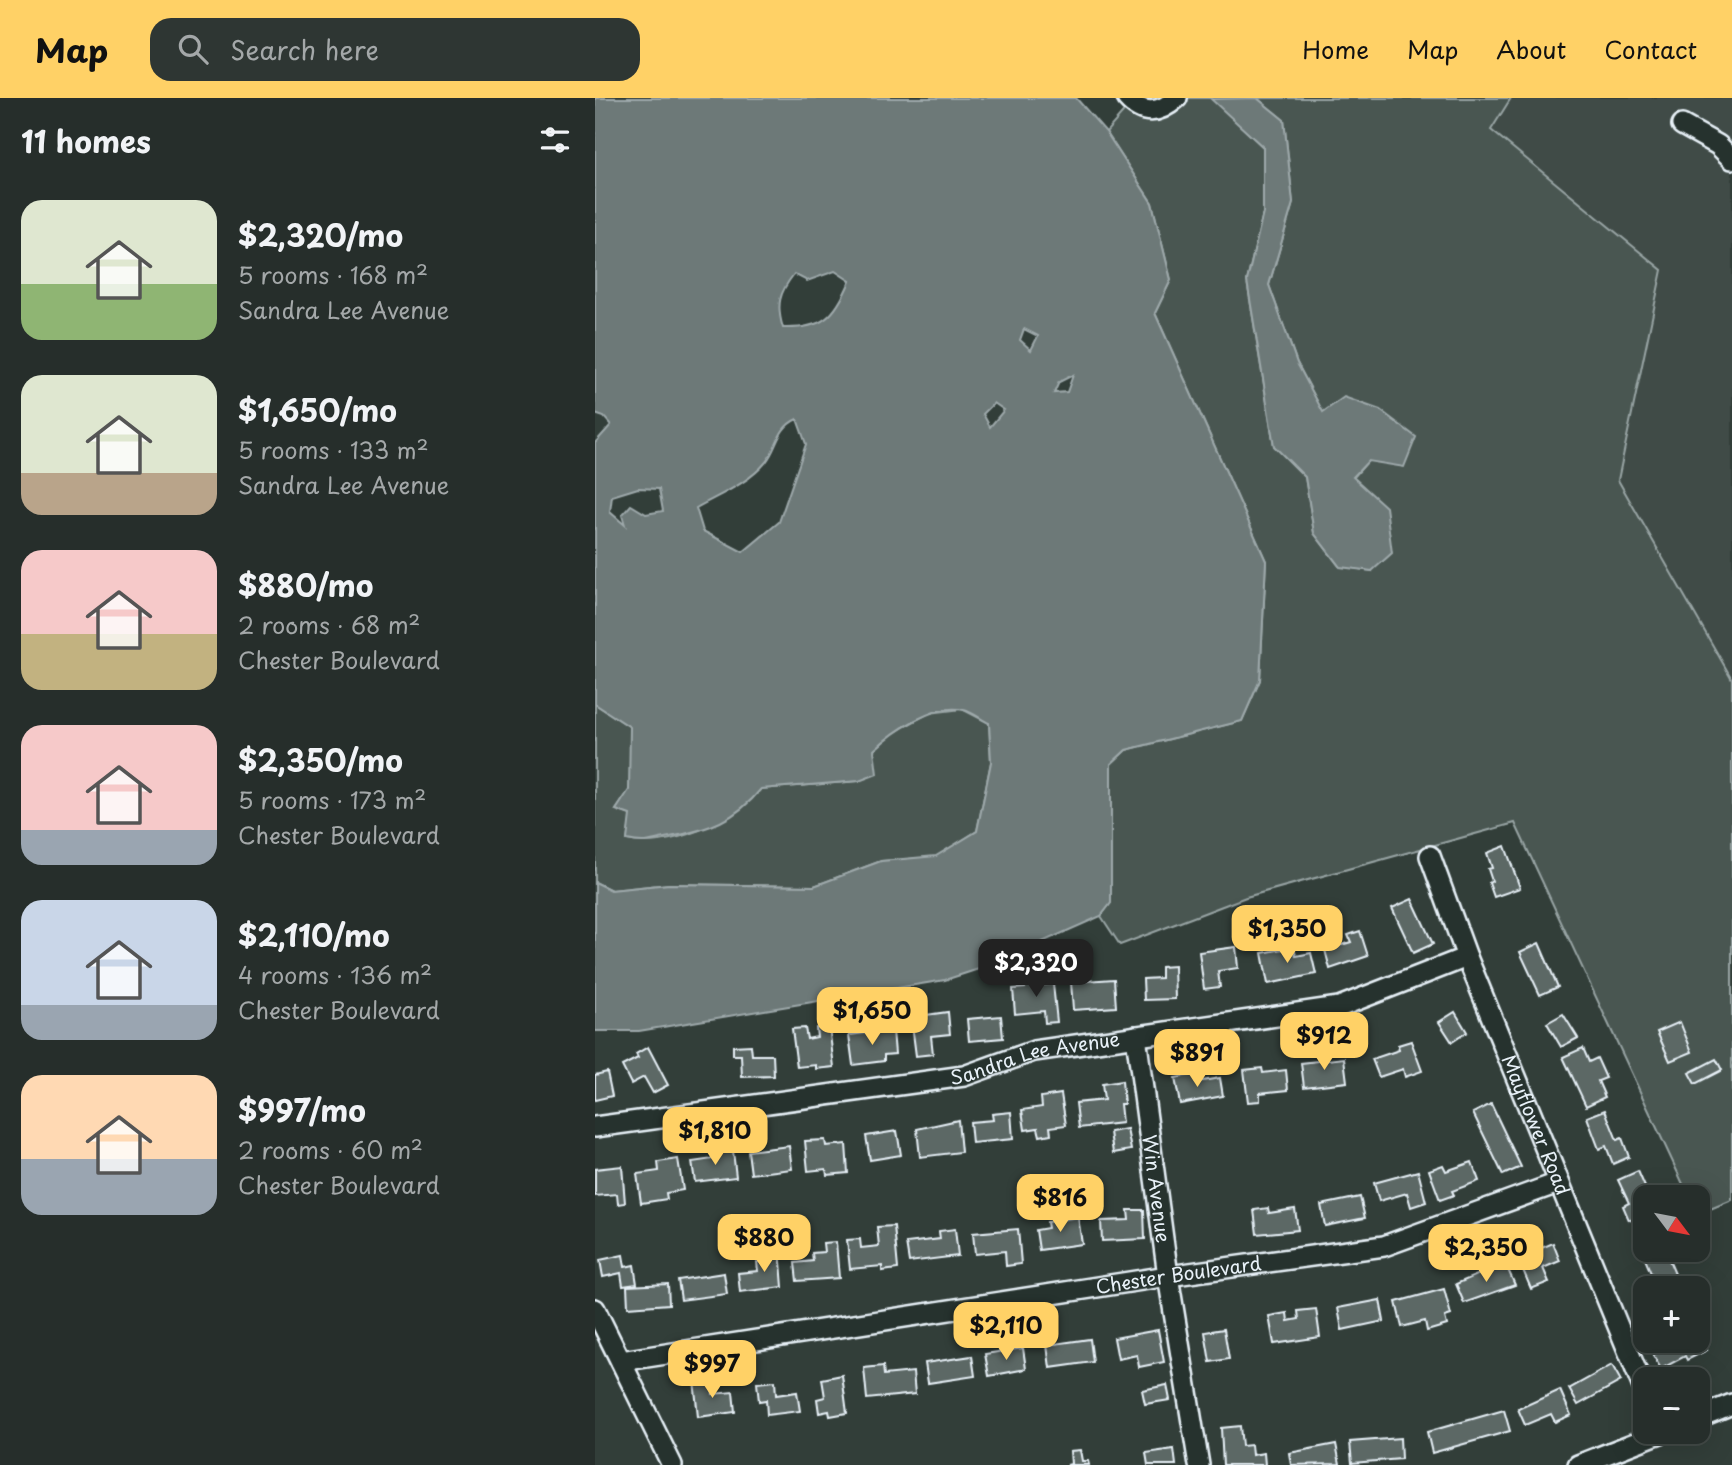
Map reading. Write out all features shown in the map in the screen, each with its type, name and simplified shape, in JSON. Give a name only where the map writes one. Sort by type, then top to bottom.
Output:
[{"type":"street","points":[[1127,98],[1138,110],[1149,112],[1168,106],[1177,98]]},
{"type":"street","points":[[1682,125],[1719,145],[1732,159]]},
{"type":"street","name":"Mayflower Road","points":[[1430,856],[1467,957],[1635,1367]]},
{"type":"street","name":"Sandra Lee Avenue","points":[[595,1126],[964,1076],[1034,1051],[1339,1007],[1467,957]]},
{"type":"street","name":"Win Avenue","points":[[1136,1036],[1168,1276],[1199,1465]]},
{"type":"street","name":"Chester Boulevard","points":[[621,1361],[1168,1276],[1384,1246],[1558,1183]]},
{"type":"street","points":[[595,1309],[672,1465]]},
{"type":"street","points":[[1710,1413],[1732,1404]]},
{"type":"street","points":[[1579,1465],[1633,1444]]},
{"type":"shaded area","points":[[595,98],[1076,98],[1106,132],[1152,203],[1171,280],[1155,313],[1266,561],[1260,680],[1242,721],[1126,750],[1111,764],[1111,903],[1101,916],[988,966],[945,980],[639,1031],[595,1031],[595,882],[611,890],[669,884],[814,886],[881,861],[936,856],[977,831],[991,762],[989,723],[964,710],[940,710],[903,727],[874,750],[877,774],[859,781],[761,789],[742,809],[709,827],[649,842],[627,840],[630,815],[616,810],[629,790],[630,727],[595,704],[595,443],[611,425],[604,417],[595,414]],"holes":[[[835,271],[850,281],[839,304],[826,318],[808,326],[783,328],[779,306],[785,287],[794,274],[807,281]],[[1024,329],[1038,336],[1031,350],[1020,340]],[[1073,375],[1067,392],[1054,393],[1059,382]],[[994,403],[1004,410],[990,427],[983,414]],[[797,419],[806,444],[779,522],[743,552],[703,531],[696,508],[733,488],[759,469],[770,456],[785,427]],[[638,488],[659,489],[663,511],[646,514],[631,505],[622,515],[625,525],[610,512],[612,496]]]},
{"type":"shaded area","points":[[1136,98],[1212,98],[1263,147],[1263,213],[1247,281],[1274,446],[1305,477],[1314,533],[1339,566],[1372,571],[1353,478],[1368,461],[1323,413],[1297,363],[1269,285],[1293,203],[1284,120],[1257,98],[1511,98],[1491,130],[1662,270],[1618,480],[1732,679],[1732,1200],[1710,1209],[1710,1185],[1683,1185],[1515,823],[1246,897],[1120,945],[1101,916],[1111,903],[1111,764],[1126,750],[1242,721],[1260,680],[1266,561],[1155,313],[1171,280],[1152,203],[1106,132]]},
{"type":"shaded area","points":[[1257,98],[1284,120],[1293,203],[1269,285],[1297,363],[1323,412],[1344,397],[1380,410],[1416,437],[1404,467],[1368,461],[1353,477],[1386,507],[1392,553],[1372,571],[1340,567],[1314,533],[1305,477],[1274,446],[1247,281],[1263,213],[1263,147],[1211,99]]},
{"type":"shaded area","points":[[1512,98],[1732,98],[1732,679],[1618,480],[1662,270],[1491,130]]},
{"type":"shaded area","points":[[595,704],[630,727],[630,790],[616,810],[631,815],[627,840],[661,841],[699,830],[734,812],[760,789],[859,781],[873,751],[891,734],[929,713],[962,709],[989,723],[991,762],[977,831],[936,857],[881,861],[814,886],[669,884],[611,890],[595,882]]},
{"type":"building","points":[[1505,846],[1520,888],[1494,897],[1489,883],[1492,881],[1488,869],[1492,868],[1487,853]]},
{"type":"building","points":[[1412,899],[1433,944],[1413,953],[1392,908]]},
{"type":"building","points":[[1360,931],[1368,956],[1330,969],[1325,950],[1351,942],[1348,935]]},
{"type":"building","points":[[1539,943],[1558,987],[1540,995],[1520,952]]},
{"type":"building","points":[[1236,947],[1238,968],[1218,971],[1220,987],[1204,989],[1199,952]]},
{"type":"building","points":[[1294,947],[1296,956],[1311,953],[1316,974],[1268,984],[1262,953]]},
{"type":"building","points":[[1174,966],[1175,999],[1144,1000],[1143,979],[1161,978],[1161,967]]},
{"type":"building","points":[[1042,978],[1043,985],[1053,984],[1057,1022],[1045,1023],[1044,1011],[1015,1014],[1013,989],[1025,988],[1024,980]]},
{"type":"building","points":[[1114,979],[1116,1007],[1073,1010],[1071,982]]},
{"type":"building","points":[[948,1012],[950,1034],[931,1036],[933,1054],[916,1056],[911,1017]]},
{"type":"building","points":[[1455,1012],[1467,1032],[1452,1042],[1439,1022]]},
{"type":"building","points":[[1563,1014],[1578,1038],[1561,1047],[1547,1023]]},
{"type":"building","points":[[1001,1016],[1003,1038],[969,1041],[967,1019]]},
{"type":"building","points":[[1680,1022],[1692,1052],[1670,1061],[1657,1032]]},
{"type":"building","points":[[829,1026],[834,1067],[797,1067],[792,1029],[805,1028],[807,1039],[817,1037],[816,1028]]},
{"type":"building","points":[[893,1030],[895,1054],[884,1055],[884,1061],[853,1065],[849,1035]]},
{"type":"building","points":[[1411,1041],[1422,1071],[1405,1077],[1403,1069],[1379,1077],[1372,1059],[1399,1050],[1398,1045]]},
{"type":"building","points":[[751,1045],[752,1055],[773,1055],[774,1076],[742,1077],[741,1055],[733,1055],[733,1046]]},
{"type":"building","points":[[648,1047],[668,1085],[653,1093],[644,1077],[631,1084],[622,1066],[638,1058],[636,1054]]},
{"type":"building","points":[[1583,1048],[1589,1062],[1597,1058],[1606,1078],[1598,1081],[1605,1097],[1586,1106],[1563,1057]]},
{"type":"building","points":[[1344,1058],[1347,1082],[1304,1087],[1301,1063]]},
{"type":"building","points":[[1716,1059],[1722,1070],[1695,1084],[1689,1073]]},
{"type":"building","points":[[1262,1068],[1263,1073],[1286,1070],[1288,1090],[1260,1093],[1260,1101],[1248,1102],[1244,1070]]},
{"type":"building","points":[[607,1072],[612,1096],[595,1100],[595,1075]]},
{"type":"building","points":[[1195,1074],[1196,1082],[1220,1078],[1223,1096],[1180,1104],[1175,1078]]},
{"type":"building","points":[[1122,1081],[1122,1123],[1079,1128],[1076,1103],[1104,1100],[1102,1084]]},
{"type":"building","points":[[1061,1094],[1066,1125],[1050,1127],[1051,1134],[1040,1136],[1038,1128],[1025,1130],[1022,1110],[1042,1107],[1041,1097]]},
{"type":"building","points":[[1491,1104],[1521,1167],[1503,1175],[1473,1113]]},
{"type":"building","points":[[1605,1110],[1617,1140],[1622,1138],[1629,1157],[1613,1164],[1606,1146],[1599,1149],[1587,1117]]},
{"type":"building","points":[[1011,1112],[1013,1139],[972,1143],[970,1122],[993,1120],[992,1114]]},
{"type":"building","points":[[958,1120],[961,1152],[920,1157],[917,1129]]},
{"type":"building","points":[[1127,1129],[1131,1150],[1113,1153],[1110,1132]]},
{"type":"building","points":[[897,1131],[901,1155],[870,1160],[866,1136]]},
{"type":"building","points":[[825,1140],[826,1146],[846,1144],[848,1173],[827,1175],[826,1169],[808,1171],[805,1141]]},
{"type":"building","points":[[789,1146],[792,1169],[751,1174],[748,1151]]},
{"type":"building","points":[[733,1151],[736,1177],[695,1182],[692,1162],[713,1159],[712,1153]]},
{"type":"building","points":[[678,1159],[683,1190],[666,1193],[667,1199],[641,1203],[637,1174],[659,1171],[658,1162]]},
{"type":"building","points":[[1472,1162],[1479,1181],[1452,1191],[1454,1195],[1440,1200],[1429,1170],[1443,1165],[1446,1171]]},
{"type":"building","points":[[622,1166],[625,1203],[618,1204],[617,1194],[595,1196],[595,1169]]},
{"type":"building","points":[[1418,1171],[1426,1202],[1411,1207],[1407,1193],[1379,1201],[1374,1183]]},
{"type":"building","points":[[1638,1171],[1644,1185],[1633,1185],[1633,1218],[1629,1220],[1623,1206],[1629,1203],[1618,1180]]},
{"type":"building","points":[[1081,1183],[1084,1200],[1067,1203],[1064,1186]]},
{"type":"building","points":[[1360,1197],[1365,1218],[1325,1226],[1321,1205]]},
{"type":"building","points":[[1268,1208],[1269,1213],[1295,1209],[1298,1230],[1257,1234],[1254,1210]]},
{"type":"building","points":[[1128,1210],[1144,1210],[1145,1239],[1102,1241],[1101,1221],[1129,1220]]},
{"type":"building","points":[[1078,1217],[1082,1244],[1039,1250],[1036,1230],[1048,1228],[1047,1222]]},
{"type":"building","points":[[894,1226],[898,1269],[882,1271],[882,1266],[850,1269],[847,1240],[860,1239],[861,1248],[879,1246],[877,1227]]},
{"type":"building","points":[[955,1229],[958,1256],[909,1262],[906,1243],[940,1239],[939,1231]]},
{"type":"building","points":[[1018,1229],[1021,1264],[1006,1266],[1005,1251],[975,1254],[973,1233]]},
{"type":"building","points":[[836,1242],[839,1278],[797,1281],[795,1263],[813,1261],[812,1253],[824,1252],[823,1243]]},
{"type":"building","points":[[1553,1243],[1560,1261],[1543,1268],[1549,1282],[1531,1289],[1518,1258]]},
{"type":"building","points":[[780,1249],[783,1287],[740,1292],[738,1273],[758,1271],[757,1262],[765,1262],[764,1251]]},
{"type":"building","points":[[623,1255],[625,1267],[634,1265],[637,1284],[623,1286],[621,1273],[603,1277],[600,1260]]},
{"type":"building","points":[[1646,1262],[1670,1262],[1675,1274],[1671,1276],[1652,1276]]},
{"type":"building","points":[[1505,1263],[1515,1285],[1464,1303],[1456,1284]]},
{"type":"building","points":[[724,1273],[727,1294],[681,1300],[678,1280]]},
{"type":"building","points":[[668,1284],[669,1304],[628,1307],[627,1286]]},
{"type":"building","points":[[1444,1289],[1451,1315],[1445,1317],[1447,1325],[1427,1331],[1425,1321],[1402,1327],[1396,1302]]},
{"type":"building","points":[[1380,1300],[1384,1321],[1342,1330],[1338,1308]]},
{"type":"building","points":[[1316,1309],[1320,1337],[1274,1344],[1269,1316],[1287,1313],[1288,1321],[1299,1319],[1298,1311]]},
{"type":"building","points":[[1224,1329],[1229,1359],[1210,1362],[1205,1332]]},
{"type":"building","points":[[1158,1330],[1164,1362],[1139,1367],[1137,1355],[1118,1359],[1114,1338]]},
{"type":"building","points":[[1090,1339],[1093,1362],[1050,1368],[1047,1345]]},
{"type":"building","points":[[1023,1348],[1026,1369],[989,1376],[985,1354]]},
{"type":"building","points":[[1701,1353],[1687,1360],[1685,1356],[1665,1367],[1660,1367],[1653,1355]]},
{"type":"building","points":[[972,1356],[975,1376],[928,1383],[925,1363]]},
{"type":"building","points":[[1612,1365],[1621,1381],[1578,1405],[1569,1389]]},
{"type":"building","points":[[883,1366],[884,1375],[913,1372],[915,1394],[867,1399],[864,1368]]},
{"type":"building","points":[[842,1375],[847,1413],[830,1416],[829,1411],[819,1413],[817,1399],[825,1397],[822,1379]]},
{"type":"building","points":[[712,1378],[713,1394],[733,1392],[735,1412],[698,1417],[694,1380]]},
{"type":"building","points":[[775,1381],[776,1395],[797,1392],[800,1411],[767,1415],[766,1400],[759,1401],[757,1383]]},
{"type":"building","points":[[1167,1385],[1170,1400],[1145,1404],[1142,1390]]},
{"type":"building","points":[[1560,1390],[1571,1415],[1555,1422],[1551,1414],[1525,1425],[1518,1409]]},
{"type":"building","points":[[1504,1410],[1510,1431],[1432,1453],[1427,1432]]},
{"type":"building","points":[[1240,1426],[1242,1446],[1251,1445],[1252,1455],[1264,1453],[1265,1465],[1223,1465],[1221,1428]]},
{"type":"building","points":[[1400,1438],[1401,1459],[1352,1463],[1350,1442]]},
{"type":"building","points":[[1336,1444],[1340,1464],[1291,1465],[1289,1453]]},
{"type":"building","points":[[1174,1449],[1176,1465],[1148,1465],[1146,1453]]},
{"type":"building","points":[[1080,1450],[1082,1461],[1088,1461],[1089,1465],[1067,1465],[1071,1464],[1070,1451]]}]
